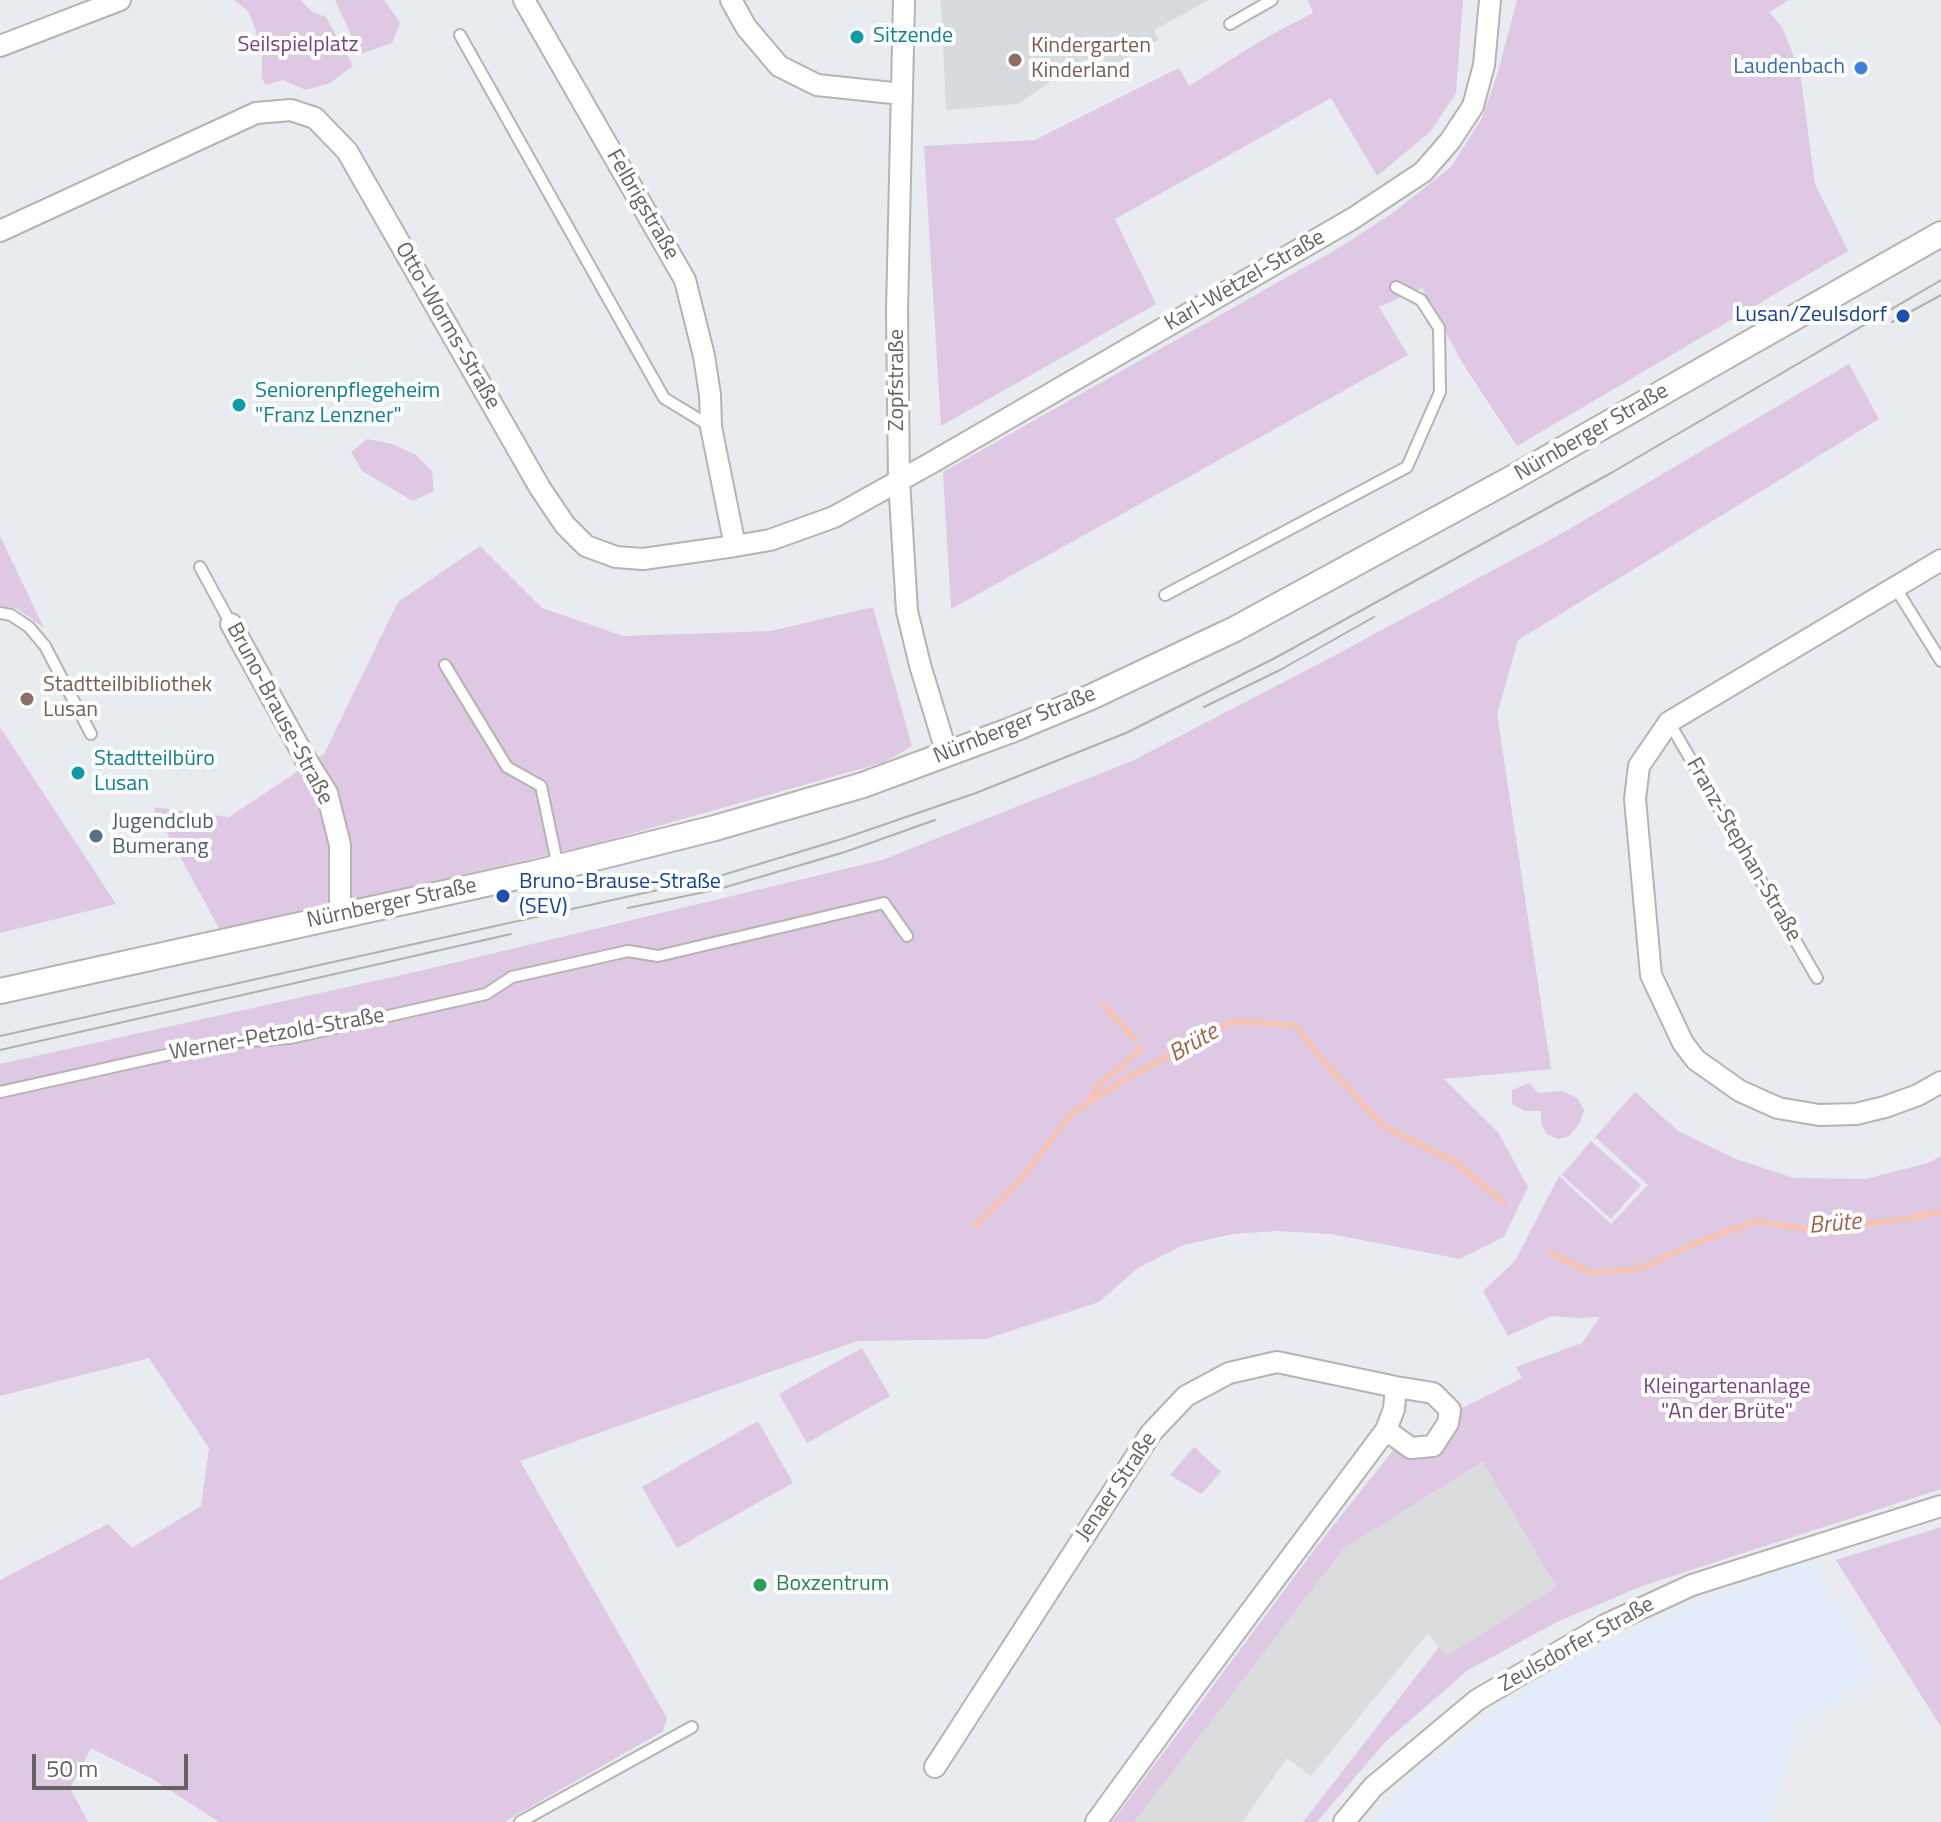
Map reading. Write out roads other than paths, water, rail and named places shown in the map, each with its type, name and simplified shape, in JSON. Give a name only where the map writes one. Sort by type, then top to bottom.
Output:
[{"type":"street","points":[[0,46],[120,0]]},
{"type":"street","name":"Felbrigstraße","points":[[524,0],[685,280],[704,356],[711,427],[735,546]]},
{"type":"street","points":[[731,0],[746,27],[779,66],[817,85],[902,94]]},
{"type":"street","name":"Zopfstraße","points":[[904,0],[897,311],[899,480],[907,611],[947,754]]},
{"type":"street","name":"Karl-Wetzel-Straße","points":[[899,480],[1352,219],[1423,172],[1450,141],[1473,106],[1484,65],[1490,0]]},
{"type":"street","name":"Otto-Worms-Straße","points":[[0,231],[256,113],[291,110],[315,118],[347,151],[532,474],[565,525],[586,546],[616,557],[643,559],[770,540],[834,517],[899,480]]},
{"type":"street","name":"Nürnberger Straße","points":[[0,991],[558,867],[769,813],[863,785],[947,754],[1091,697],[1235,629],[1516,476],[1941,234]]},
{"type":"street","points":[[1941,560],[1669,722],[1639,766],[1635,799],[1651,975],[1683,1043],[1696,1060],[1740,1091],[1778,1108],[1819,1115],[1856,1114],[1885,1107],[1918,1095],[1941,1082]]},
{"type":"street","name":"Bruno-Brause-Straße","points":[[231,624],[327,793],[340,845],[340,915]]},
{"type":"street","name":"Jenaer Straße","points":[[935,1767],[1151,1433],[1186,1396],[1229,1373],[1277,1362],[1433,1393],[1450,1410],[1448,1423],[1433,1446],[1411,1448],[1386,1430]]},
{"type":"street","points":[[1096,1822],[1386,1430],[1394,1409],[1396,1387]]},
{"type":"street","name":"Zeulsdorfer Straße","points":[[1344,1822],[1373,1787],[1477,1700],[1605,1625],[1692,1585],[1941,1506]]},
{"type":"lane","points":[[1230,24],[1272,0]]},
{"type":"lane","points":[[460,35],[664,398],[711,427]]},
{"type":"lane","points":[[1165,595],[1407,467],[1440,392],[1439,328],[1421,300],[1396,287]]},
{"type":"lane","name":"Bruno-Brause-Straße","points":[[200,567],[231,624]]},
{"type":"lane","points":[[1895,587],[1941,661]]},
{"type":"lane","points":[[0,613],[11,615],[29,627],[45,646],[91,734]]},
{"type":"lane","points":[[445,665],[507,767],[541,786],[558,867]]},
{"type":"lane","name":"Franz-Stephan-Straße","points":[[1669,722],[1817,978]]},
{"type":"lane","name":"Werner-Petzold-Straße","points":[[0,1092],[220,1043],[290,1038],[486,994],[512,977],[554,967],[628,951],[658,956],[884,903],[907,936]]},
{"type":"lane","points":[[520,1822],[692,1727]]},
{"type":"waterway","points":[[1104,1006],[1135,1039]]},
{"type":"waterway","name":"Brüte","points":[[976,1226],[1020,1180],[1071,1114],[1127,1078],[1233,1021],[1295,1025],[1324,1062],[1383,1126],[1455,1162],[1503,1202]]},
{"type":"waterway","points":[[1090,1099],[1096,1087],[1140,1048]]},
{"type":"waterway","name":"Brüte","points":[[1551,1253],[1591,1273],[1638,1269],[1698,1242],[1757,1221],[1812,1230],[1941,1212]]},
{"type":"tram line","points":[[0,1036],[716,877],[842,839],[976,793],[1126,733],[1275,658],[1611,473],[1941,280]]},
{"type":"tram line","points":[[1892,322],[1941,295]]},
{"type":"tram line","points":[[1204,707],[1280,670],[1374,617]]},
{"type":"tram line","points":[[628,908],[719,889],[845,852],[935,820]]},
{"type":"tram line","points":[[0,1050],[511,934]]},
{"type":"place","name":"Sitzende","points":[[857,37]]},
{"type":"place","name":"Kindergarten Kinderland","points":[[1015,60]]},
{"type":"place","name":"Laudenbach","points":[[1861,68]]},
{"type":"place","name":"Lusan/Zeulsdorf","points":[[1903,316]]},
{"type":"place","name":"Seniorenpflegeheim \"Franz Lenzner\"","points":[[239,405]]},
{"type":"place","name":"Stadtteilbibliothek Lusan","points":[[27,699]]},
{"type":"place","name":"Stadtteilbüro Lusan","points":[[78,773]]},
{"type":"place","name":"Jugendclub Bumerang","points":[[96,836]]},
{"type":"place","name":"Bruno-Brause-Straße (SEV)","points":[[503,896]]},
{"type":"place","name":"Boxzentrum","points":[[760,1585]]},
{"type":"park label","name":"Seilspielplatz","points":[[298,46]]},
{"type":"park label","name":"Kleingartenanlage \"An der Brüte\"","points":[[1727,1400]]}]
